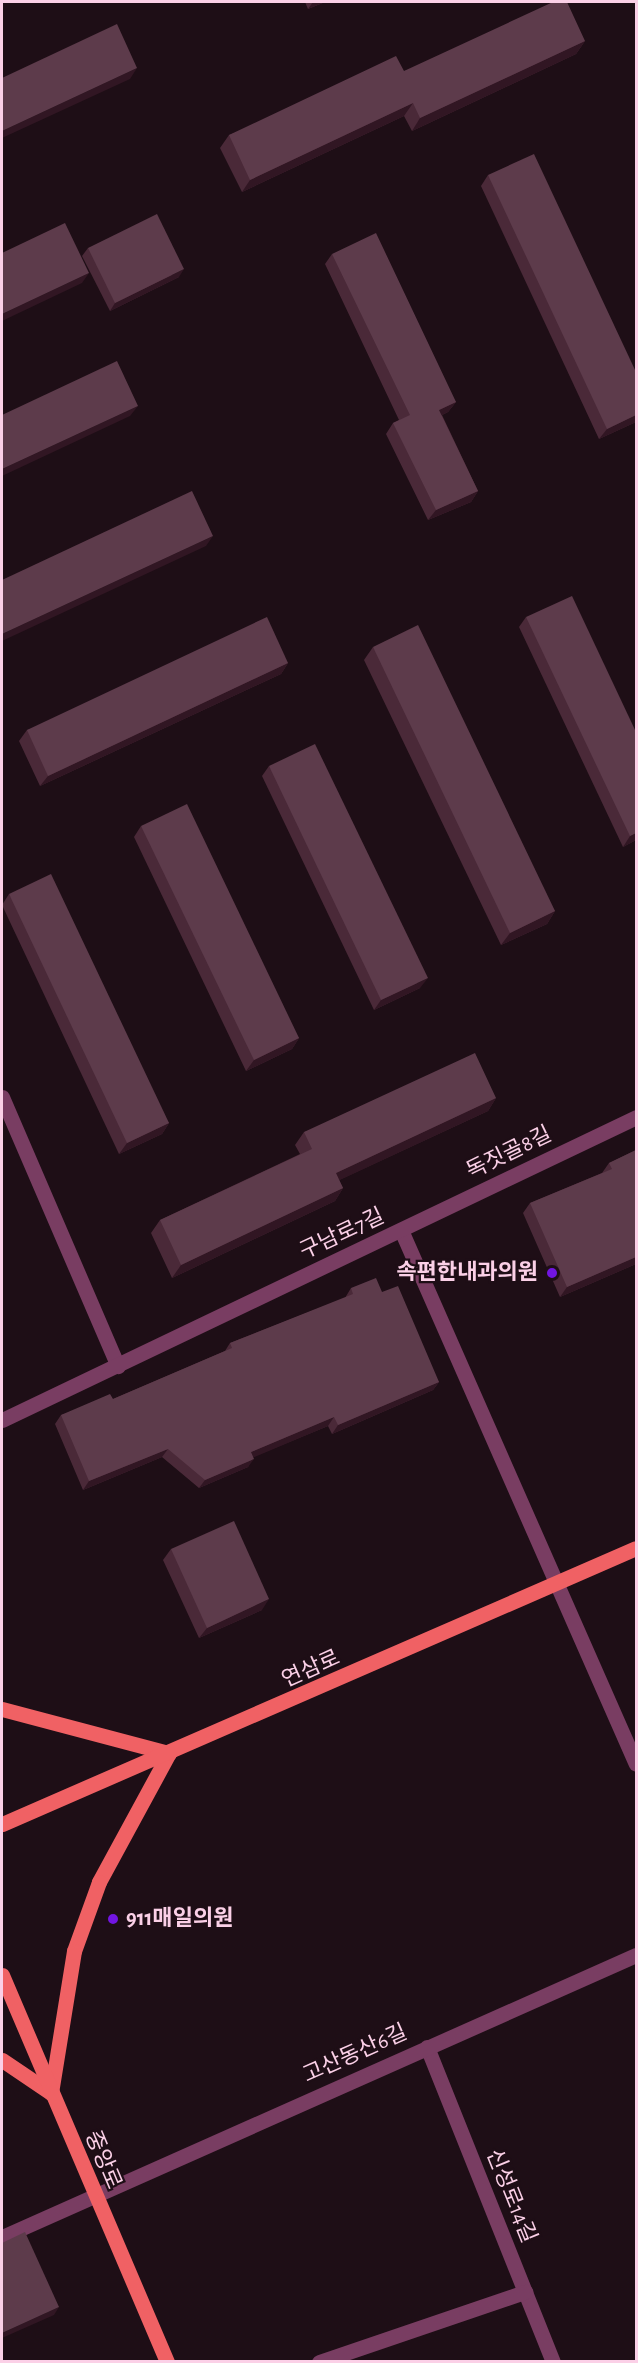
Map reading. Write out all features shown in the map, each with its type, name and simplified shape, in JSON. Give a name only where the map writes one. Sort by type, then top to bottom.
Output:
[{"type":"main road","name":"연삼로","points":[[2,1824],[636,1548]]},
{"type":"main road","points":[[2,1709],[169,1753],[99,1882],[74,1951],[51,2093],[2,2060]]},
{"type":"main road","name":"중앙로","points":[[2,1975],[92,2194],[168,2361]]},
{"type":"street","points":[[2,1097],[118,1366]]},
{"type":"street","name":"독짓골8길","points":[[401,1230],[636,1117]]},
{"type":"street","name":"구남로7길","points":[[2,1420],[401,1230],[636,1764]]},
{"type":"street","name":"고산동산6길","points":[[2,2236],[92,2194],[636,1955]]},
{"type":"street","name":"신성로14길","points":[[427,2048],[553,2361]]},
{"type":"street","points":[[319,2361],[525,2292]]},
{"type":"building","points":[[553,2],[567,2],[585,41],[420,118],[413,103],[250,180],[229,135],[396,56],[404,71]]},
{"type":"building","points":[[117,24],[137,68],[2,131],[2,78]]},
{"type":"building","points":[[534,154],[636,372],[636,415],[607,429],[488,175]]},
{"type":"building","points":[[157,214],[184,269],[115,303],[88,248]]},
{"type":"building","points":[[65,223],[89,273],[2,314],[2,253]]},
{"type":"building","points":[[376,233],[456,402],[439,410],[478,491],[436,510],[393,423],[410,415],[332,254]]},
{"type":"building","points":[[117,361],[138,406],[2,469],[2,415]]},
{"type":"building","points":[[192,491],[213,536],[2,634],[2,580]]},
{"type":"building","points":[[572,596],[636,732],[636,833],[630,836],[526,617]]},
{"type":"building","points":[[267,617],[288,663],[48,776],[27,730]]},
{"type":"building","points":[[418,625],[555,911],[510,933],[373,647]]},
{"type":"building","points":[[315,744],[428,978],[381,1000],[269,766]]},
{"type":"building","points":[[187,804],[299,1038],[254,1060],[141,826]]},
{"type":"building","points":[[51,874],[169,1123],[127,1143],[9,894]]},
{"type":"building","points":[[475,1053],[496,1098],[336,1173],[343,1188],[181,1265],[160,1220],[312,1149],[304,1132]]},
{"type":"building","points":[[636,1150],[636,1257],[567,1287],[530,1203],[612,1169],[609,1163]]},
{"type":"building","points":[[376,1278],[382,1292],[398,1286],[439,1382],[338,1425],[334,1417],[251,1452],[254,1459],[205,1480],[168,1449],[89,1481],[61,1415],[110,1394],[113,1399],[232,1348],[230,1343],[353,1294],[351,1288]]},
{"type":"building","points":[[234,1521],[269,1599],[207,1628],[171,1549]]},
{"type":"building","points":[[25,2232],[59,2307],[2,2333],[2,2243]]},
{"type":"place","name":"속편한내과의원","points":[[552,1273]]},
{"type":"place","name":"911매일의원","points":[[113,1919]]}]
